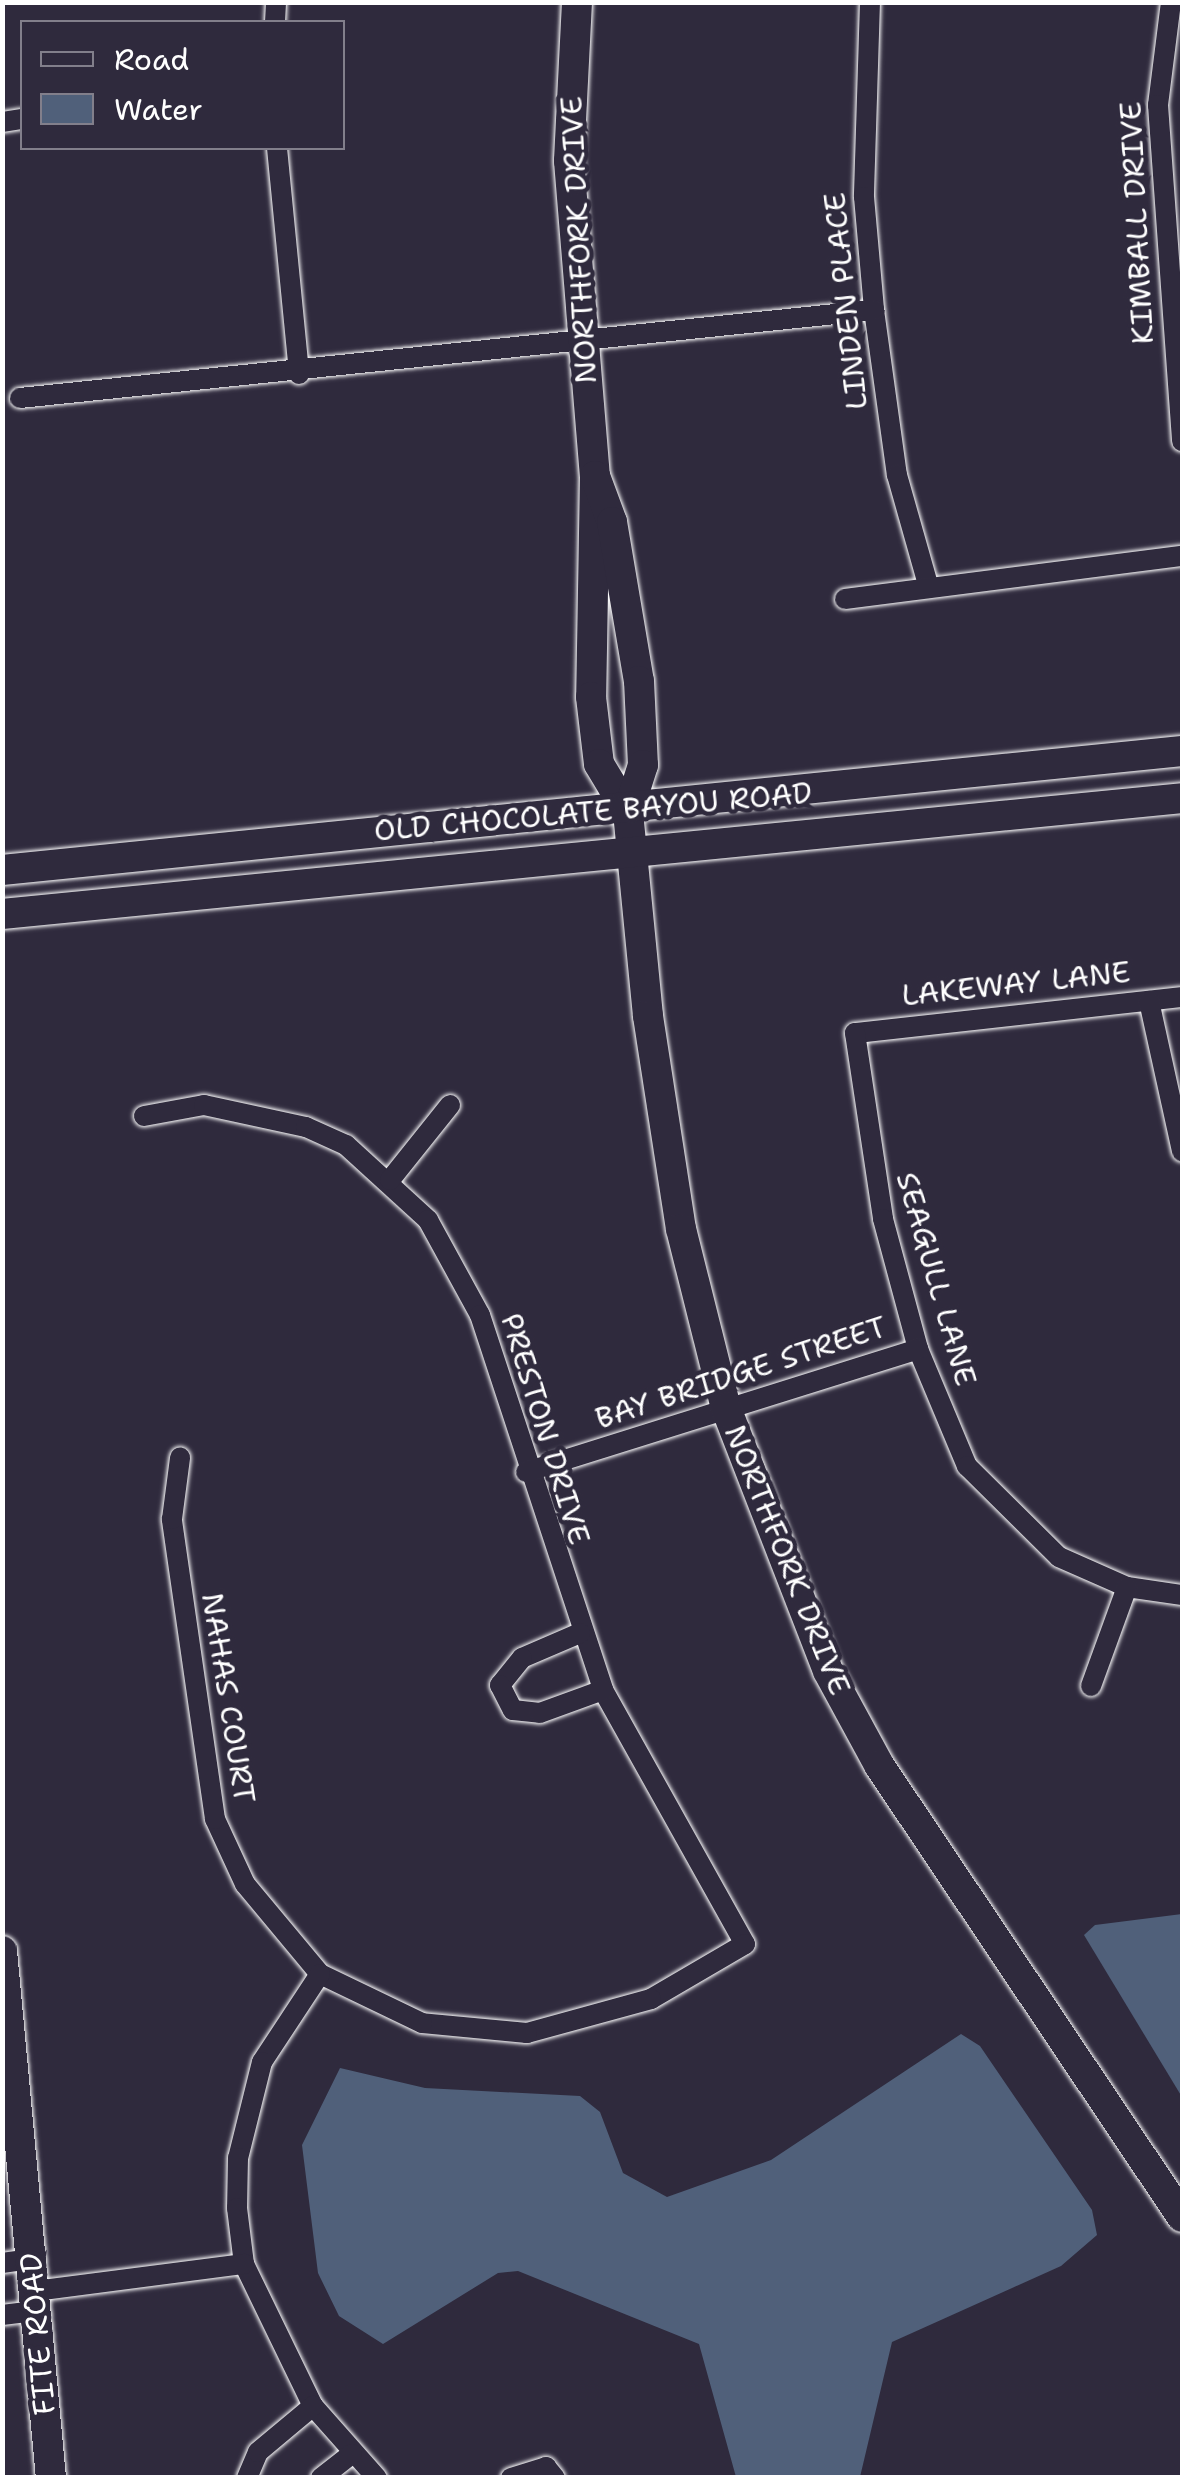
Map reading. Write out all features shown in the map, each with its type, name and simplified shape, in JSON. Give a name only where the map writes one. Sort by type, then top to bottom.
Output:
[{"type":"street","name":"NORTHFORK DRIVE","points":[[577,2],[569,161],[580,346],[595,476],[591,697],[599,764],[628,812]]},
{"type":"street","name":"LINDEN PLACE","points":[[870,2],[864,197],[874,310],[897,476],[929,588]]},
{"type":"street","name":"KIMBALL DRIVE","points":[[1172,2],[1158,106],[1182,441]]},
{"type":"street","points":[[277,150],[299,374]]},
{"type":"street","points":[[20,398],[580,346],[874,310]]},
{"type":"street","name":"NORTHFORK DRIVE","points":[[595,476],[612,522],[640,681],[643,764],[628,812],[681,1229],[726,1408],[828,1671],[878,1765],[1182,2217]]},
{"type":"street","points":[[845,599],[1182,556]]},
{"type":"street","name":"OLD CHOCOLATE BAYOU ROAD","points":[[2,870],[628,812],[1182,752]]},
{"type":"street","name":"OLD CHOCOLATE BAYOU ROAD","points":[[2,914],[1182,798]]},
{"type":"street","name":"LAKEWAY LANE","points":[[856,1033],[1182,997]]},
{"type":"street","points":[[1148,1001],[1182,1152]]},
{"type":"street","name":"SEAGULL LANE","points":[[856,1033],[883,1219],[918,1349],[967,1466],[1059,1557],[1127,1587]]},
{"type":"street","points":[[390,1180],[450,1105]]},
{"type":"street","name":"PRESTON DRIVE","points":[[144,1116],[204,1106],[254,1110],[346,1146],[390,1180],[459,1266],[580,1633],[604,1690],[745,1944],[651,2000],[527,2033],[422,2022],[320,1974]]},
{"type":"street","name":"BAY BRIDGE STREET","points":[[526,1472],[918,1349]]},
{"type":"street","name":"NAHAS COURT","points":[[180,1458],[172,1520],[216,1819],[245,1884],[320,1974]]},
{"type":"street","points":[[1092,1686],[1127,1587],[1182,1595]]},
{"type":"street","points":[[580,1633],[522,1658],[500,1685],[513,1710],[540,1713],[604,1690]]},
{"type":"street","name":"FITE ROAD","points":[[2,1952],[17,2261],[36,2301],[51,2478]]},
{"type":"street","points":[[320,1974],[262,2062],[247,2108],[238,2174],[244,2264],[314,2406],[352,2454],[377,2478]]},
{"type":"street","points":[[2,2315],[36,2301],[244,2264]]},
{"type":"street","points":[[247,2478],[258,2452],[314,2406]]},
{"type":"street","points":[[321,2478],[352,2454]]},
{"type":"street","points":[[511,2478],[546,2467],[554,2478]]},
{"type":"water","points":[[1182,1914],[1182,2097],[1084,1935],[1095,1925]]},
{"type":"water","points":[[961,2034],[980,2046],[1092,2210],[1097,2235],[1061,2266],[892,2342],[860,2477],[736,2477],[699,2344],[518,2271],[498,2273],[383,2344],[339,2316],[318,2273],[302,2145],[340,2068],[425,2088],[580,2096],[600,2112],[623,2173],[667,2197],[771,2160]]}]
